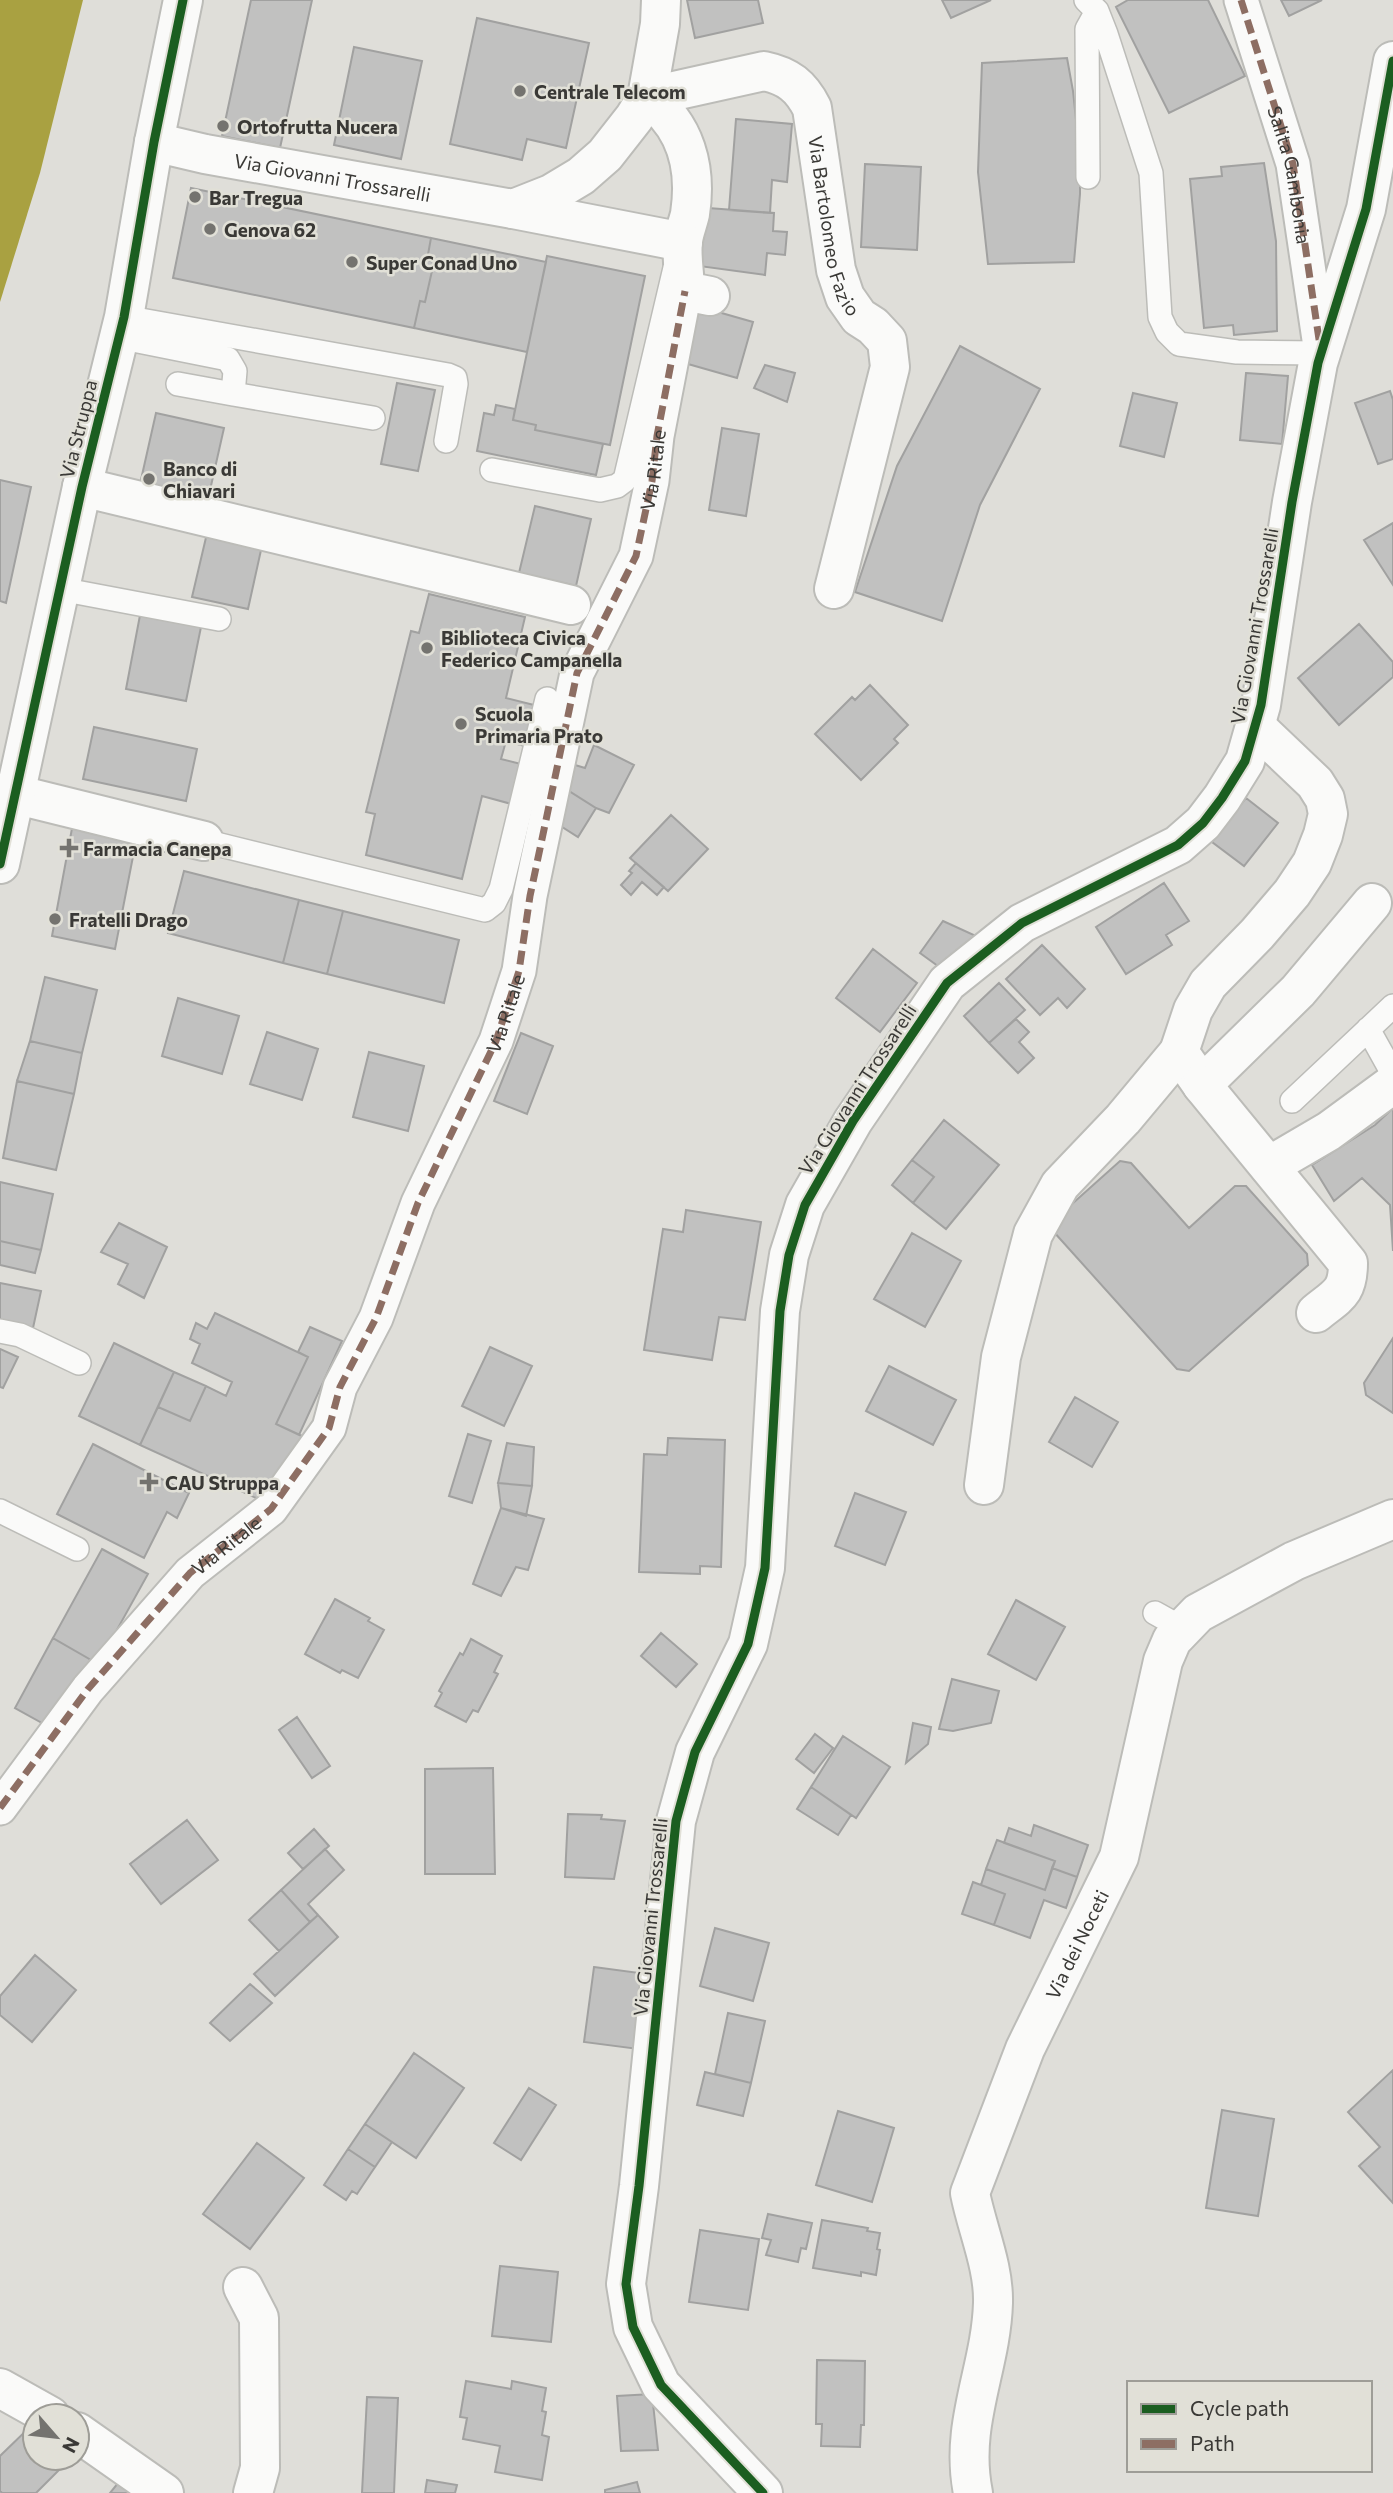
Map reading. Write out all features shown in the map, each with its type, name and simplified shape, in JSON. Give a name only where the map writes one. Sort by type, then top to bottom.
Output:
[{"type":"street","name":"Via Struppa","points":[[0,864],[82,487],[121,327],[183,0]]},
{"type":"street","points":[[513,209],[551,194],[580,176],[605,155],[634,118],[647,97],[660,24],[661,0]]},
{"type":"street","name":"Salita Gambonia","points":[[1241,0],[1293,164],[1321,353]]},
{"type":"street","name":"Via Giovanni Trossarelli","points":[[763,2493],[661,2385],[633,2327],[626,2284],[676,1821],[695,1752],[748,1644],[765,1568],[780,1311],[789,1255],[805,1205],[853,1121],[947,983],[1022,923],[1178,845],[1203,823],[1245,761],[1261,705],[1292,502],[1321,353],[1366,209],[1393,61]]},
{"type":"street","name":"Via Bartolomeo Fazio","points":[[647,97],[764,71],[779,74],[793,82],[805,94],[812,108],[836,270],[845,297],[859,317],[873,326],[887,341],[890,367],[834,589]]},
{"type":"street","name":"Via Ritale","points":[[0,1808],[88,1689],[190,1573],[271,1509],[329,1428],[340,1387],[376,1318],[418,1203],[496,1041],[519,971],[530,896],[577,673],[636,556],[650,493],[657,436],[698,293],[683,242],[690,214],[691,192],[687,152],[672,119],[647,97]]},
{"type":"street","name":"Via Giovanni Trossarelli","points":[[154,142],[683,242]]},
{"type":"street","points":[[82,487],[572,606]]},
{"type":"street","points":[[984,1485],[1001,1357],[1033,1234],[1060,1185],[1123,1119],[1179,1052],[1193,1010],[1208,984],[1292,893],[1312,863],[1323,835],[1328,814],[1325,799],[1315,783],[1255,726]]},
{"type":"street","points":[[14,794],[204,841]]},
{"type":"street","points":[[1202,1085],[1298,992],[1372,903]]},
{"type":"street","points":[[1179,1052],[1202,1085],[1348,1262],[1348,1281],[1338,1294],[1316,1313]]},
{"type":"street","points":[[1269,1166],[1329,1131],[1393,1084]]},
{"type":"street","name":"Via dei Noceti","points":[[972,2493],[968,2468],[970,2425],[993,2301],[989,2268],[970,2193],[1025,2049],[1119,1857],[1163,1661],[1172,1640],[1168,1620],[1198,1613],[1294,1561],[1393,1520]]},
{"type":"street","points":[[243,2287],[258,2318],[260,2468],[253,2493]]},
{"type":"street","points":[[0,2388],[25,2402]]},
{"type":"street","points":[[91,2442],[164,2493]]},
{"type":"lane","points":[[1092,6],[1132,110],[1151,173],[1160,317],[1167,332],[1179,344],[1201,348],[1237,352],[1321,353]]},
{"type":"lane","points":[[1088,177],[1087,29],[1092,6]]},
{"type":"lane","points":[[492,470],[600,489],[617,486],[625,480],[665,303],[683,242]]},
{"type":"lane","points":[[121,327],[228,359],[235,371],[233,394]]},
{"type":"lane","points":[[121,327],[448,375],[455,378],[456,384],[446,441]]},
{"type":"lane","points":[[178,384],[373,418]]},
{"type":"lane","points":[[60,589],[219,619]]},
{"type":"lane","points":[[204,841],[485,910],[494,903],[503,882],[547,699]]},
{"type":"lane","points":[[1292,1101],[1393,1006]]},
{"type":"lane","points":[[1368,1030],[1393,1074]]},
{"type":"lane","points":[[0,1331],[20,1335],[79,1363]]},
{"type":"lane","points":[[0,1511],[77,1549]]},
{"type":"lane","points":[[986,2095],[985,2124],[992,2139]]},
{"type":"shaded area","points":[[0,0],[83,0],[40,173],[0,302]]},
{"type":"building","points":[[251,0],[312,0],[280,148],[222,136]]},
{"type":"building","points":[[687,0],[758,0],[763,23],[695,38]]},
{"type":"building","points":[[942,0],[991,0],[951,18]]},
{"type":"building","points":[[1128,0],[1208,0],[1245,76],[1169,113],[1116,7]]},
{"type":"building","points":[[1281,0],[1322,0],[1289,16]]},
{"type":"building","name":"Centrale Telecom","points":[[477,18],[589,43],[566,148],[527,139],[522,160],[450,144]]},
{"type":"building","points":[[354,47],[422,61],[401,159],[334,145]]},
{"type":"building","points":[[1067,58],[1080,159],[1074,262],[988,264],[978,172],[982,63]]},
{"type":"building","points":[[736,119],[792,124],[787,182],[772,180],[770,213],[729,210]]},
{"type":"building","points":[[1264,163],[1276,241],[1277,331],[1234,335],[1233,325],[1204,328],[1190,179],[1222,176],[1221,167]]},
{"type":"building","points":[[865,164],[921,167],[917,250],[861,247]]},
{"type":"building","points":[[191,188],[431,238],[427,260],[434,262],[425,302],[420,301],[414,328],[173,278]]},
{"type":"building","points":[[708,208],[774,213],[773,231],[787,232],[785,255],[767,253],[765,275],[699,266]]},
{"type":"building","points":[[431,238],[546,262],[527,352],[414,328],[420,301],[425,302],[434,262],[427,260]]},
{"type":"building","points":[[547,256],[645,276],[610,445],[535,430],[536,425],[513,420]]},
{"type":"building","points":[[697,306],[753,322],[737,378],[681,362]]},
{"type":"building","points":[[960,346],[1040,389],[980,505],[942,621],[855,592],[897,466]]},
{"type":"building","points":[[765,365],[795,373],[787,402],[754,388]]},
{"type":"building","points":[[1246,373],[1288,376],[1282,444],[1240,440]]},
{"type":"building","points":[[397,383],[435,390],[418,471],[381,464]]},
{"type":"building","points":[[1390,391],[1393,400],[1393,459],[1378,464],[1355,403]]},
{"type":"building","points":[[1133,393],[1177,403],[1164,457],[1120,446]]},
{"type":"building","points":[[496,405],[515,409],[513,420],[536,425],[535,430],[603,444],[596,475],[477,451],[484,413],[494,415]]},
{"type":"building","points":[[156,413],[224,428],[206,508],[138,493]]},
{"type":"building","points":[[722,428],[759,434],[746,516],[709,510]]},
{"type":"building","points":[[0,480],[31,487],[6,603],[0,601]]},
{"type":"building","points":[[535,506],[591,519],[576,586],[519,573]]},
{"type":"building","points":[[1393,523],[1393,585],[1364,540]]},
{"type":"building","points":[[208,529],[263,541],[248,609],[192,597]]},
{"type":"building","name":"Scuola Primaria Prato","points":[[429,594],[525,617],[506,698],[538,706],[528,747],[506,741],[501,759],[525,765],[515,805],[482,796],[462,879],[366,855],[375,814],[366,812],[411,631],[419,633]]},
{"type":"building","points":[[141,610],[202,622],[186,701],[126,689]]},
{"type":"building","points":[[1359,624],[1393,662],[1393,677],[1339,725],[1298,678]]},
{"type":"building","points":[[870,685],[908,725],[894,739],[898,743],[861,780],[815,734],[852,697],[855,700]]},
{"type":"building","points":[[94,727],[197,749],[186,801],[83,779]]},
{"type":"building","points":[[594,745],[634,765],[609,813],[566,789],[575,765],[585,768]]},
{"type":"building","points":[[566,789],[596,808],[578,837],[548,818]]},
{"type":"building","points":[[1246,798],[1278,823],[1244,866],[1212,842]]},
{"type":"building","points":[[671,815],[708,849],[668,891],[630,858]]},
{"type":"building","points":[[73,823],[137,836],[115,949],[52,936]]},
{"type":"building","points":[[636,863],[664,887],[657,895],[642,882],[631,895],[621,885],[632,873],[629,871]]},
{"type":"building","points":[[184,871],[299,900],[283,963],[168,933]]},
{"type":"building","points":[[1164,883],[1189,921],[1166,935],[1172,945],[1126,974],[1096,927]]},
{"type":"building","points":[[299,900],[343,911],[327,974],[283,963]]},
{"type":"building","points":[[343,911],[459,940],[444,1003],[327,974]]},
{"type":"building","points":[[943,921],[976,936],[942,969],[920,953]]},
{"type":"building","points":[[1042,945],[1085,989],[1067,1008],[1058,998],[1040,1015],[1006,979]]},
{"type":"building","points":[[873,949],[917,983],[880,1032],[836,998]]},
{"type":"building","points":[[45,977],[97,990],[82,1053],[30,1041]]},
{"type":"building","points":[[999,983],[1025,1010],[989,1043],[964,1016]]},
{"type":"building","points":[[178,998],[239,1016],[222,1074],[162,1056]]},
{"type":"building","points":[[1016,1019],[1029,1032],[1019,1042],[1034,1058],[1018,1073],[989,1043]]},
{"type":"building","points":[[267,1032],[318,1049],[302,1100],[250,1084]]},
{"type":"building","points":[[521,1033],[553,1046],[527,1114],[494,1101]]},
{"type":"building","points":[[30,1041],[82,1053],[74,1094],[17,1081]]},
{"type":"building","points":[[369,1052],[424,1066],[408,1131],[353,1117]]},
{"type":"building","points":[[17,1081],[74,1094],[56,1170],[3,1158]]},
{"type":"building","points":[[1393,1108],[1393,1251],[1390,1205],[1362,1178],[1334,1201],[1312,1165],[1375,1125]]},
{"type":"building","points":[[944,1120],[999,1165],[946,1229],[913,1203],[934,1177],[912,1160]]},
{"type":"building","points":[[912,1160],[934,1177],[913,1203],[892,1185]]},
{"type":"building","points":[[1120,1161],[1131,1163],[1189,1228],[1235,1186],[1246,1186],[1307,1254],[1308,1265],[1189,1371],[1177,1369],[1053,1231],[1053,1221]]},
{"type":"building","points":[[0,1182],[53,1194],[41,1250],[0,1241]]},
{"type":"building","points":[[686,1210],[761,1222],[745,1320],[719,1317],[712,1360],[644,1350],[663,1229],[683,1232]]},
{"type":"building","points":[[119,1223],[167,1247],[144,1298],[118,1284],[128,1264],[101,1252]]},
{"type":"building","points":[[912,1233],[961,1261],[925,1327],[874,1299]]},
{"type":"building","points":[[0,1241],[41,1250],[35,1273],[0,1265]]},
{"type":"building","points":[[0,1283],[41,1291],[33,1328],[0,1321]]},
{"type":"building","points":[[215,1313],[308,1357],[276,1424],[313,1441],[267,1503],[140,1445],[158,1407],[190,1421],[206,1386],[226,1396],[232,1382],[192,1363],[200,1344],[190,1339],[196,1323],[207,1329]]},
{"type":"building","points":[[310,1327],[342,1341],[299,1435],[276,1424],[308,1357],[298,1352]]},
{"type":"building","points":[[1393,1338],[1393,1413],[1366,1395],[1364,1383]]},
{"type":"building","points":[[114,1343],[174,1372],[140,1445],[79,1416]]},
{"type":"building","points":[[490,1347],[532,1366],[504,1426],[462,1406]]},
{"type":"building","points":[[0,1349],[18,1357],[3,1388],[0,1387]]},
{"type":"building","points":[[889,1366],[956,1400],[933,1445],[866,1411]]},
{"type":"building","points":[[174,1372],[206,1386],[190,1421],[158,1407]]},
{"type":"building","points":[[1075,1397],[1118,1422],[1092,1467],[1049,1442]]},
{"type":"building","points":[[468,1434],[491,1441],[472,1503],[449,1496]]},
{"type":"building","points":[[668,1438],[725,1440],[721,1567],[700,1566],[700,1574],[639,1572],[644,1454],[667,1455]]},
{"type":"building","points":[[507,1443],[534,1447],[532,1486],[498,1483]]},
{"type":"building","points":[[93,1444],[189,1493],[177,1518],[167,1512],[144,1558],[57,1514]]},
{"type":"building","points":[[498,1483],[532,1486],[526,1516],[501,1508]]},
{"type":"building","points":[[855,1493],[906,1512],[885,1565],[835,1546]]},
{"type":"building","points":[[501,1508],[544,1519],[528,1570],[516,1567],[501,1596],[473,1584]]},
{"type":"building","points":[[102,1549],[148,1574],[98,1664],[53,1638]]},
{"type":"building","points":[[335,1599],[370,1618],[368,1621],[384,1630],[358,1678],[342,1670],[340,1673],[305,1654]]},
{"type":"building","points":[[1016,1600],[1065,1627],[1036,1680],[988,1654]]},
{"type":"building","points":[[661,1633],[697,1664],[676,1687],[641,1656]]},
{"type":"building","points":[[53,1638],[98,1664],[51,1728],[15,1708]]},
{"type":"building","points":[[471,1639],[502,1656],[494,1672],[498,1674],[478,1712],[473,1710],[466,1722],[435,1706],[442,1693],[439,1691]]},
{"type":"building","points":[[952,1679],[999,1691],[991,1723],[953,1731],[939,1729]]},
{"type":"building","points":[[297,1717],[330,1766],[312,1778],[279,1730]]},
{"type":"building","points":[[913,1723],[931,1727],[928,1744],[906,1763]]},
{"type":"building","points":[[815,1734],[833,1748],[814,1773],[796,1759]]},
{"type":"building","points":[[843,1736],[890,1767],[856,1818],[811,1787]]},
{"type":"building","points":[[493,1768],[495,1874],[425,1874],[425,1769]]},
{"type":"building","points":[[811,1787],[851,1815],[838,1835],[797,1809]]},
{"type":"building","points":[[568,1814],[602,1815],[601,1819],[625,1821],[614,1879],[565,1877]]},
{"type":"building","points":[[187,1820],[218,1860],[161,1904],[130,1864]]},
{"type":"building","points":[[1034,1825],[1088,1845],[1077,1877],[1052,1868],[1055,1861],[1004,1843],[1009,1828],[1031,1836]]},
{"type":"building","points":[[314,1829],[329,1846],[303,1869],[288,1853]]},
{"type":"building","points":[[997,1840],[1055,1861],[1045,1890],[986,1869]]},
{"type":"building","points":[[325,1849],[344,1870],[308,1904],[318,1915],[310,1922],[281,1890]]},
{"type":"building","points":[[1052,1868],[1077,1877],[1066,1908],[1044,1900],[1030,1938],[994,1925],[1005,1894],[981,1885],[986,1869],[1045,1890]]},
{"type":"building","points":[[973,1882],[1005,1894],[994,1925],[962,1914]]},
{"type":"building","points":[[281,1890],[310,1922],[279,1951],[249,1920]]},
{"type":"building","points":[[318,1915],[338,1937],[275,1996],[254,1974]]},
{"type":"building","points":[[715,1928],[769,1943],[753,2001],[700,1986]]},
{"type":"building","points":[[35,1955],[76,1990],[32,2042],[0,2015],[0,1996]]},
{"type":"building","points":[[594,1967],[647,1974],[638,2049],[584,2042]]},
{"type":"building","points":[[250,1984],[272,2003],[230,2041],[210,2023]]},
{"type":"building","points":[[728,2013],[765,2021],[751,2083],[715,2074]]},
{"type":"building","points":[[414,2053],[464,2088],[416,2158],[365,2124]]},
{"type":"building","points":[[1393,2070],[1393,2203],[1359,2166],[1380,2147],[1348,2112]]},
{"type":"building","points":[[705,2072],[751,2083],[743,2116],[697,2105]]},
{"type":"building","points":[[529,2088],[556,2105],[521,2160],[494,2143]]},
{"type":"building","points":[[1222,2110],[1274,2119],[1258,2216],[1206,2208]]},
{"type":"building","points":[[838,2111],[894,2128],[872,2202],[816,2185]]},
{"type":"building","points":[[365,2124],[392,2142],[375,2167],[348,2149]]},
{"type":"building","points":[[257,2143],[304,2178],[250,2249],[203,2214]]},
{"type":"building","points":[[348,2149],[375,2167],[357,2194],[352,2191],[346,2200],[324,2185]]},
{"type":"building","points":[[768,2214],[812,2223],[806,2249],[801,2248],[798,2262],[766,2255],[771,2240],[762,2238]]},
{"type":"building","points":[[822,2220],[868,2228],[867,2231],[880,2233],[876,2275],[861,2272],[861,2276],[813,2268]]},
{"type":"building","points":[[700,2230],[759,2239],[748,2310],[689,2302]]},
{"type":"building","points":[[500,2266],[558,2272],[551,2342],[492,2336]]},
{"type":"building","points":[[817,2360],[865,2361],[864,2425],[861,2425],[860,2447],[821,2446],[822,2424],[816,2424]]},
{"type":"building","points":[[466,2381],[511,2389],[512,2381],[546,2388],[542,2435],[549,2437],[542,2480],[495,2472],[500,2446],[463,2439],[467,2418],[460,2417]]},
{"type":"building","points":[[652,2394],[658,2450],[621,2451],[617,2396]]},
{"type":"building","points":[[367,2397],[398,2398],[394,2493],[362,2493]]},
{"type":"building","points":[[21,2436],[21,2472],[57,2472],[36,2493],[2,2493],[0,2456]]},
{"type":"building","points":[[127,2472],[152,2493],[110,2493]]},
{"type":"building","points":[[427,2480],[457,2485],[455,2493],[425,2493]]},
{"type":"building","points":[[637,2482],[640,2493],[605,2493],[605,2490]]},
{"type":"marked path","points":[[1241,0],[1293,164],[1320,346]]},
{"type":"marked path","points":[[0,1808],[88,1689],[190,1573],[271,1509],[329,1428],[340,1387],[376,1318],[418,1203],[496,1041],[519,971],[530,896],[577,673],[636,556],[685,291]]},
{"type":"cycle path","points":[[0,864],[82,487],[124,317],[154,142],[183,0]]},
{"type":"cycle path","points":[[763,2493],[661,2385],[633,2327],[626,2284],[639,2186],[676,1821],[695,1752],[748,1644],[765,1568],[780,1311],[789,1255],[805,1205],[853,1121],[947,983],[1022,923],[1178,845],[1203,823],[1245,761],[1261,705],[1292,502],[1318,363],[1366,209],[1393,61]]},
{"type":"place","name":"Centrale Telecom","points":[[520,91]]},
{"type":"place","name":"Ortofrutta Nucera","points":[[223,126]]},
{"type":"place","name":"Bar Tregua","points":[[195,197]]},
{"type":"place","name":"Genova 62","points":[[210,229]]},
{"type":"place","name":"Super Conad Uno","points":[[352,262]]},
{"type":"place","name":"Banco di Chiavari","points":[[149,479]]},
{"type":"place","name":"Biblioteca Civica Federico Campanella","points":[[427,648]]},
{"type":"place","name":"Scuola Primaria Prato","points":[[461,724]]},
{"type":"place","name":"Farmacia Canepa","points":[[69,848]]},
{"type":"place","name":"Fratelli Drago","points":[[55,919]]},
{"type":"place","name":"CAU Struppa","points":[[149,1482]]}]
